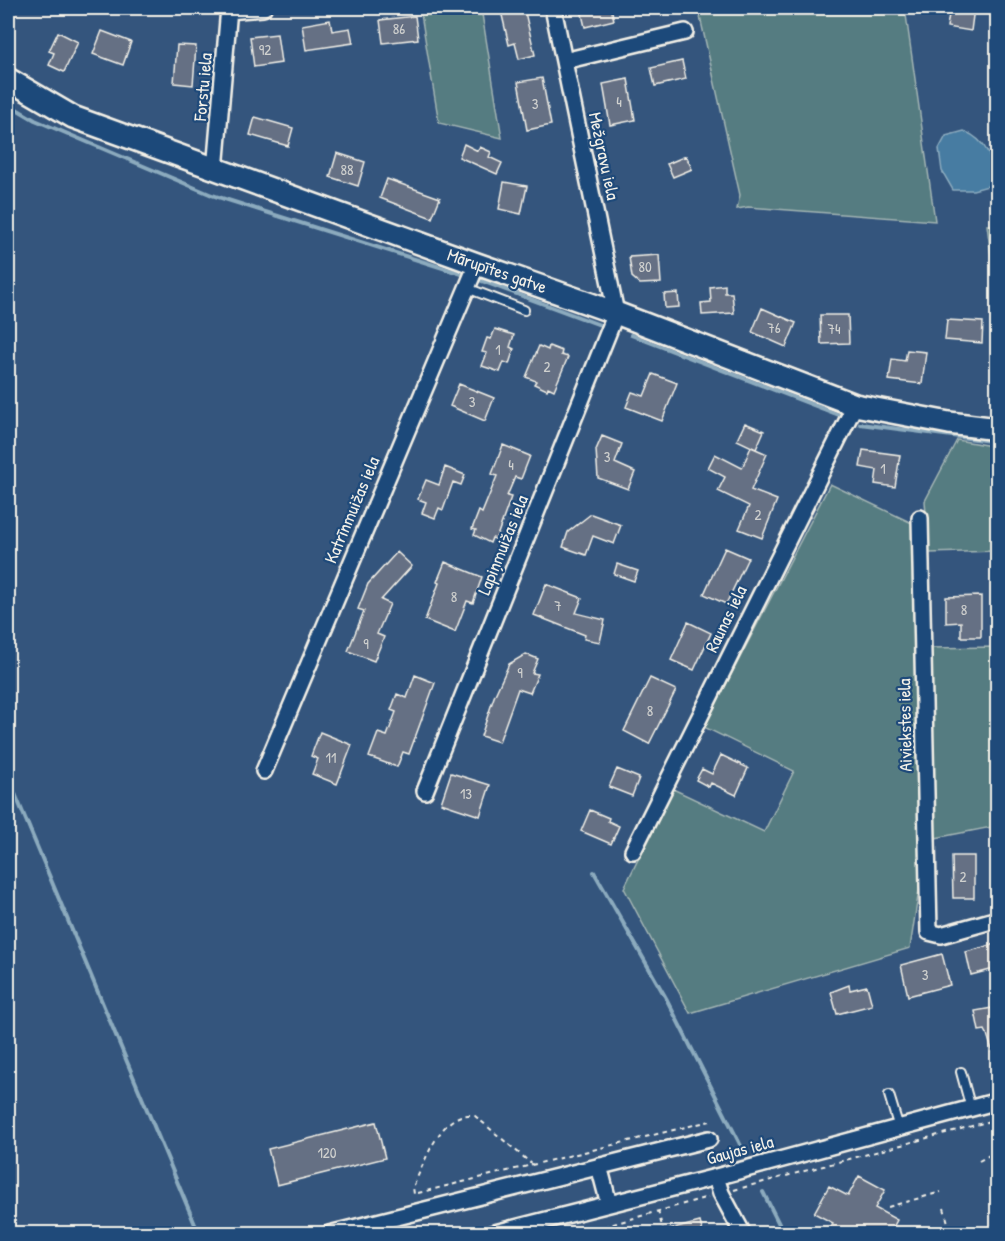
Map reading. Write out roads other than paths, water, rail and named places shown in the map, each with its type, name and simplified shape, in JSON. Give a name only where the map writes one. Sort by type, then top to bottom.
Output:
[{"type":"street","points":[[229,9],[263,8]]},
{"type":"street","name":"Mežgravu iela","points":[[553,8],[616,313]]},
{"type":"street","name":"Forstu iela","points":[[215,170],[229,9]]},
{"type":"street","points":[[564,61],[685,32]]},
{"type":"street","name":"Mārupītes gatve","points":[[8,80],[73,117],[616,313],[855,405],[949,423],[998,429]]},
{"type":"street","name":"Katrīnmuižas iela","points":[[264,771],[477,264]]},
{"type":"street","name":"Lapiņmuižas iela","points":[[425,792],[616,313]]},
{"type":"street","name":"Raunas iela","points":[[633,851],[855,405]]},
{"type":"street","name":"Aiviekstes iela","points":[[920,518],[929,932],[941,935],[998,919]]},
{"type":"street","name":"Gaujas iela","points":[[501,1232],[998,1101]]},
{"type":"street","points":[[336,1233],[709,1139]]},
{"type":"street","points":[[599,1166],[609,1204]]},
{"type":"street","points":[[716,1177],[721,1193],[743,1233]]},
{"type":"lane","points":[[467,288],[524,310]]},
{"type":"lane","points":[[961,1072],[971,1109]]},
{"type":"lane","points":[[890,1095],[899,1128]]},
{"type":"water","points":[[964,131],[978,140],[988,153],[993,168],[992,185],[973,190],[953,190],[942,171],[939,149],[946,136]]},
{"type":"waterway","points":[[8,104],[35,120],[212,195],[462,274]]},
{"type":"waterway","points":[[479,280],[600,325]]},
{"type":"waterway","points":[[631,335],[839,415]]},
{"type":"waterway","points":[[860,424],[998,442]]},
{"type":"waterway","points":[[8,777],[199,1234]]},
{"type":"waterway","points":[[594,872],[666,998],[745,1154]]},
{"type":"waterway","points":[[763,1192],[784,1234]]}]
